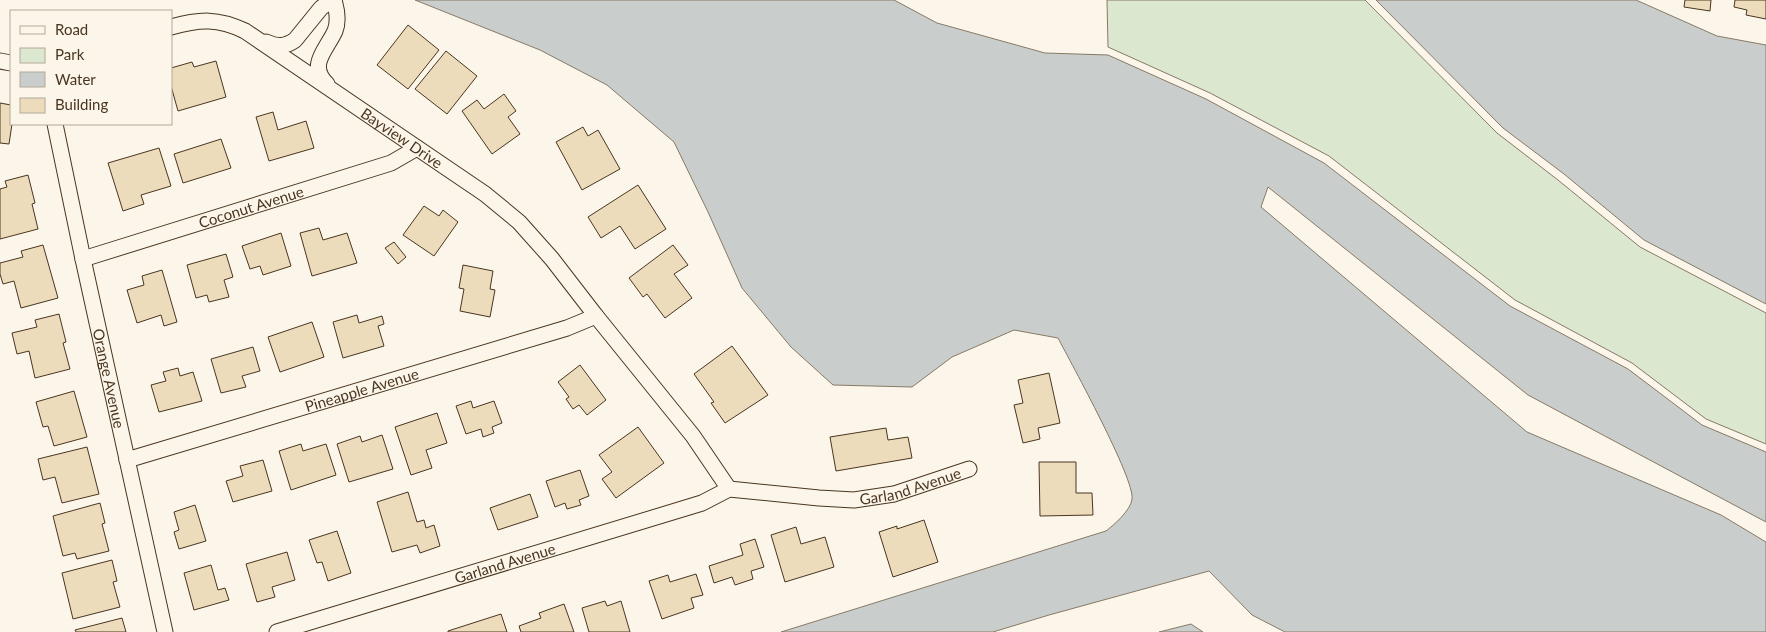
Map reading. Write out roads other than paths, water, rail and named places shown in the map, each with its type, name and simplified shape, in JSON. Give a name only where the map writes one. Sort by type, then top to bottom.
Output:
[{"type":"street","points":[[255,37],[276,46],[289,44],[295,40],[321,8],[333,0],[337,24],[335,31],[320,55],[319,63],[323,80],[332,89]]},
{"type":"street","name":"Bayview Drive","points":[[172,27],[193,21],[215,21],[235,26],[255,37],[332,89],[485,194],[519,222],[552,259],[596,316]]},
{"type":"street","name":"Orange Avenue","points":[[55,125],[165,632]]},
{"type":"street","name":"Coconut Avenue","points":[[83,259],[390,163],[417,148]]},
{"type":"street","points":[[596,316],[693,436],[729,488]]},
{"type":"street","name":"Pineapple Avenue","points":[[127,460],[567,328],[596,316]]},
{"type":"street","name":"Garland Avenue","points":[[277,632],[702,503],[729,488],[854,500],[894,494],[942,479],[969,468]]},
{"type":"water","points":[[415,0],[894,0],[937,23],[1045,53],[1108,55],[1206,99],[1324,163],[1510,306],[1628,369],[1702,425],[1766,452],[1766,522],[1528,395],[1268,187],[1261,207],[1527,432],[1721,515],[1766,542],[1766,632],[1285,632],[1252,615],[1209,571],[993,632],[781,632],[1106,531],[1122,517],[1129,508],[1132,499],[1124,469],[1058,338],[1014,330],[952,357],[912,387],[833,385],[791,347],[742,288],[674,142],[607,85],[540,50]]},
{"type":"water","points":[[1376,0],[1636,0],[1717,36],[1766,45],[1766,304],[1644,240],[1564,174],[1503,128]]},
{"type":"water","points":[[1191,624],[1203,632],[1159,632]]}]
